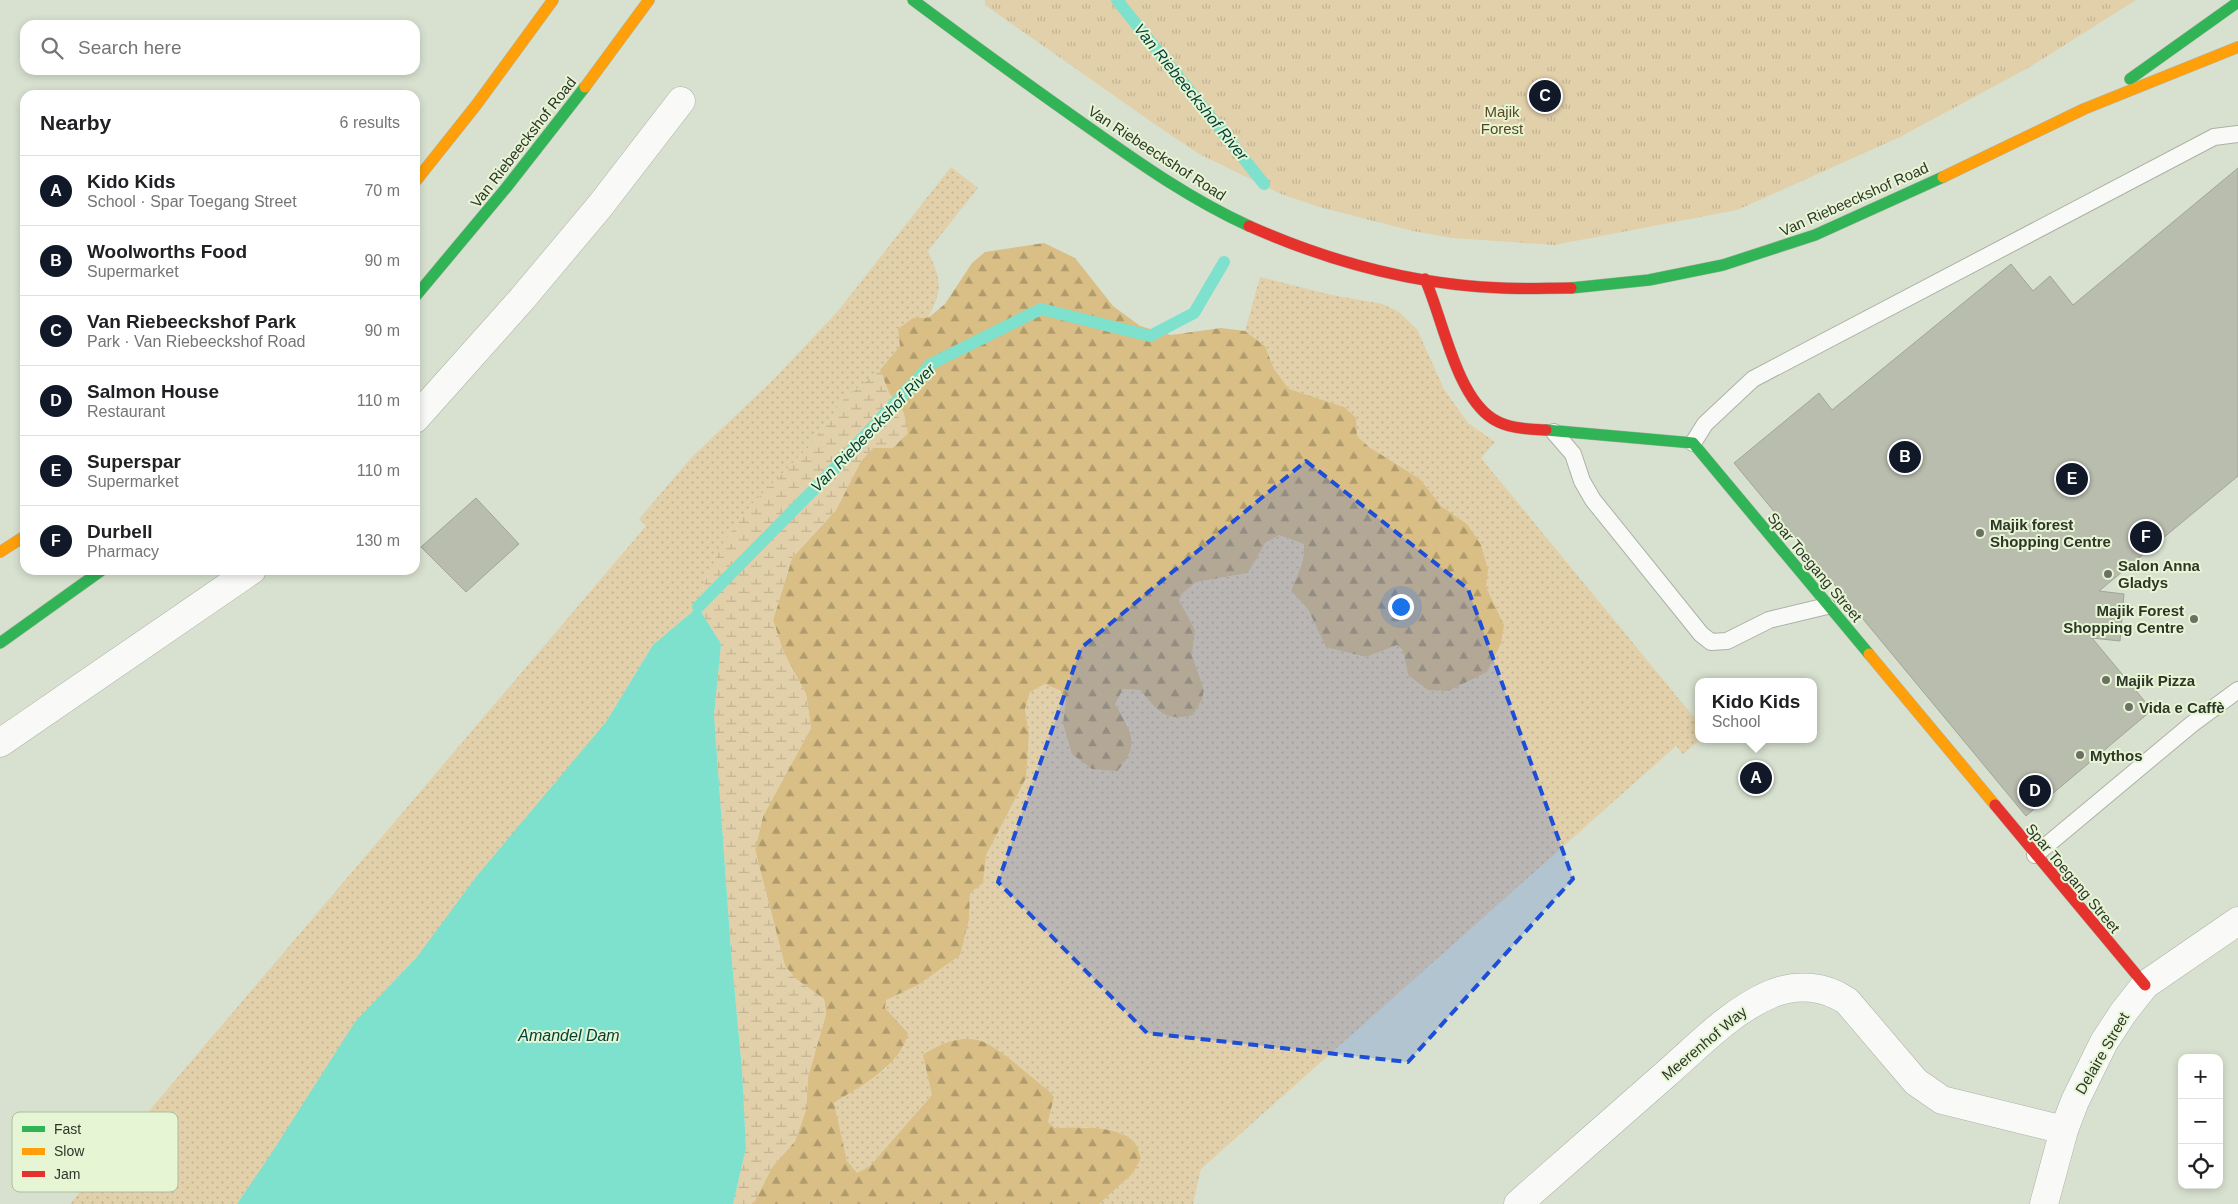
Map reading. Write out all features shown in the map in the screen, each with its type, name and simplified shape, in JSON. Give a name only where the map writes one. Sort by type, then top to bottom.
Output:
[{"type":"street","points":[[420,176],[553,0]]},
{"type":"street","name":"Van Riebeeckshof Road","points":[[420,291],[522,170],[570,108],[648,0]]},
{"type":"street","name":"Van Riebeeckshof Road","points":[[913,0],[1085,125],[1210,208],[1280,240],[1350,264],[1425,279],[1508,289],[1584,289],[1640,283],[1709,269],[1799,242],[1889,202],[2095,105],[2238,47]]},
{"type":"street","name":"Van Riebeeckshof Road","points":[[2095,105],[2238,2]]},
{"type":"street","points":[[420,413],[600,206],[681,102]]},
{"type":"street","points":[[1425,279],[1433,296],[1461,379],[1476,402],[1493,419],[1515,428],[1613,435],[1693,444]]},
{"type":"street","name":"Spar Toegang Street","points":[[1693,444],[2144,985]]},
{"type":"street","points":[[0,552],[20,539]]},
{"type":"street","points":[[0,642],[95,575]]},
{"type":"street","points":[[0,743],[245,575]]},
{"type":"street","name":"Delaire Street","points":[[2044,1204],[2064,1130],[2084,1080],[2104,1042],[2144,985],[2238,921]]},
{"type":"street","name":"Meerenhof Way","points":[[1518,1204],[1731,1017],[1773,993],[1796,988],[1816,987],[1833,992],[1847,1001],[1916,1082],[1942,1100],[2064,1130]]},
{"type":"lane","points":[[1693,444],[1705,424],[1753,379],[2214,137],[2238,134]]},
{"type":"lane","points":[[1554,432],[1573,454],[1582,481],[1593,500],[1701,634],[1711,642],[1727,641],[1769,620],[1827,606]]},
{"type":"lane","points":[[2034,855],[2192,724],[2238,690]]},
{"type":"highlighted area","points":[[1306,461],[1468,589],[1573,879],[1408,1062],[1147,1033],[998,882],[1081,648]]},
{"type":"green space","name":"Majik Forest","points":[[985,0],[2136,0],[2028,68],[1900,137],[1737,210],[1554,245],[1452,238],[1413,231],[1319,207],[1281,194],[1199,154],[985,5]]},
{"type":"green space","points":[[951,167],[978,188],[928,251],[936,270],[939,284],[937,299],[928,318],[913,318],[900,346],[880,370],[843,400],[808,448],[751,505],[706,578],[698,607],[653,645],[606,722],[417,957],[386,989],[237,1204],[70,1204],[80,1192],[178,1192],[178,1112],[148,1112],[646,526],[639,519],[692,457],[773,380],[838,311]]},
{"type":"green space","points":[[1044,243],[1075,258],[1113,306],[1140,326],[1171,335],[1221,328],[1245,331],[1265,346],[1274,369],[1289,389],[1344,407],[1356,418],[1357,436],[1369,447],[1420,479],[1441,506],[1467,524],[1481,545],[1488,570],[1486,587],[1504,625],[1501,643],[1487,672],[1448,691],[1428,690],[1408,675],[1403,650],[1397,645],[1366,657],[1326,647],[1308,609],[1291,591],[1303,561],[1304,544],[1279,535],[1265,543],[1248,573],[1196,582],[1183,593],[1179,600],[1195,630],[1192,655],[1204,690],[1202,699],[1193,715],[1175,717],[1162,713],[1140,690],[1123,689],[1115,704],[1129,730],[1131,745],[1129,753],[1117,771],[1092,769],[1072,754],[1063,723],[1066,699],[1061,691],[1045,684],[1030,692],[1025,709],[1029,734],[1026,778],[986,855],[983,883],[970,893],[969,919],[960,955],[918,985],[886,1000],[885,1008],[908,1033],[904,1045],[897,1056],[878,1074],[834,1103],[847,1161],[857,1173],[870,1166],[932,1095],[923,1055],[945,1043],[961,1039],[978,1040],[1001,1053],[1048,1090],[1054,1097],[1048,1122],[1055,1128],[1074,1127],[1109,1130],[1128,1137],[1135,1143],[1141,1158],[1133,1173],[1099,1204],[751,1204],[773,1166],[795,1141],[806,1110],[808,1077],[826,1014],[824,999],[796,979],[785,966],[755,850],[763,816],[811,728],[806,694],[783,651],[773,620],[792,558],[836,510],[861,461],[873,448],[893,448],[904,413],[889,393],[880,370],[900,346],[898,329],[913,318],[928,318],[945,304],[972,263],[985,252]]},
{"type":"green space","points":[[1260,277],[1332,295],[1383,304],[1399,312],[1417,329],[1444,389],[1468,423],[1495,442],[1481,458],[1695,719],[1696,743],[1683,754],[1676,746],[1201,1169],[1193,1204],[1099,1204],[1133,1173],[1088,1127],[1055,1128],[1048,1122],[1054,1097],[1048,1090],[1004,1056],[990,1047],[975,1041],[959,1040],[942,1044],[924,1055],[932,1095],[870,1166],[857,1174],[847,1161],[834,1103],[886,1069],[908,1033],[885,1008],[886,1000],[918,985],[969,919],[970,893],[983,883],[986,855],[1026,778],[1029,734],[1025,709],[1030,692],[1045,684],[1061,691],[1066,698],[1063,723],[1129,726],[1115,704],[1123,689],[1140,690],[1161,713],[1204,690],[1192,655],[1195,630],[1179,600],[1183,593],[1196,582],[1248,573],[1265,542],[1279,535],[1304,544],[1303,561],[1291,591],[1308,609],[1327,647],[1366,657],[1397,645],[1403,650],[1408,675],[1504,625],[1486,587],[1487,570],[1467,524],[1441,506],[1420,479],[1369,447],[1357,436],[1356,419],[1344,407],[1289,389],[1274,369],[1265,346],[1245,331]]},
{"type":"green space","points":[[880,370],[889,393],[904,413],[908,433],[893,448],[873,448],[861,461],[836,510],[792,558],[773,620],[783,651],[806,694],[811,728],[763,816],[755,850],[785,966],[796,979],[824,999],[826,1014],[808,1077],[806,1110],[795,1141],[773,1166],[755,1201],[751,1204],[733,1204],[746,1148],[742,1070],[731,951],[714,715],[721,644],[698,607],[706,578],[723,543],[751,505],[808,448],[843,400]]},
{"type":"water","name":"Amandel Dam","points":[[698,607],[721,644],[714,715],[731,951],[742,1070],[746,1148],[733,1204],[237,1204],[355,1022],[417,957],[476,877],[606,722],[653,645]]},
{"type":"building","name":"Majik forest Shopping Centre","points":[[2238,168],[2238,476],[2099,591],[2124,594],[2120,641],[2092,638],[2152,710],[2026,816],[1734,463],[1819,393],[1832,410],[2011,264],[2033,291],[2050,276],[2073,305]]},
{"type":"building","points":[[476,498],[519,544],[466,592],[421,547]]},
{"type":"waterway","name":"Van Riebeeckshof River","points":[[1117,0],[1264,184]]},
{"type":"waterway","name":"Van Riebeeckshof River","points":[[698,607],[834,469],[931,364],[1041,309],[1150,336],[1194,313],[1224,262]]},
{"type":"traffic: fast","points":[[913,0],[1148,169],[1207,205],[1249,226]]},
{"type":"traffic: fast","points":[[2130,79],[2238,2]]},
{"type":"traffic: fast","points":[[420,291],[506,188],[585,87]]},
{"type":"traffic: fast","points":[[1571,288],[1649,280],[1723,265],[1815,235],[1943,177]]},
{"type":"traffic: fast","points":[[1546,430],[1693,443],[1869,654]]},
{"type":"traffic: fast","points":[[0,643],[95,575]]},
{"type":"traffic: slow","points":[[420,176],[477,104],[553,0]]},
{"type":"traffic: slow","points":[[585,87],[649,0]]},
{"type":"traffic: slow","points":[[1943,177],[2084,109],[2238,47]]},
{"type":"traffic: slow","points":[[0,552],[20,539]]},
{"type":"traffic: slow","points":[[1869,654],[1995,805]]},
{"type":"traffic: jam","points":[[1249,226],[1279,239],[1341,260],[1405,276],[1470,286],[1571,288]]},
{"type":"traffic: jam","points":[[1425,279],[1460,375],[1469,393],[1480,408],[1493,419],[1506,425],[1546,430]]},
{"type":"traffic: jam","points":[[1995,805],[2145,985]]},
{"type":"place","name":"Van Riebeeckshof Park","points":[[1545,96]]},
{"type":"place","name":"Woolworths Food","points":[[1905,457]]},
{"type":"place","name":"Superspar","points":[[2072,479]]},
{"type":"place","name":"Majik forest Shopping Centre","points":[[1980,533]]},
{"type":"place","name":"Durbell","points":[[2146,537]]},
{"type":"place","name":"Salon Anna Gladys","points":[[2108,574]]},
{"type":"place","name":"Majik Forest Shopping Centre","points":[[2194,619]]},
{"type":"place","name":"Majik Pizza","points":[[2106,680]]},
{"type":"place","name":"Vida e Caffè","points":[[2129,707]]},
{"type":"place","name":"Mythos","points":[[2080,755]]},
{"type":"place","name":"Kido Kids","points":[[1756,778]]},
{"type":"place","name":"Salmon House","points":[[2035,791]]}]
